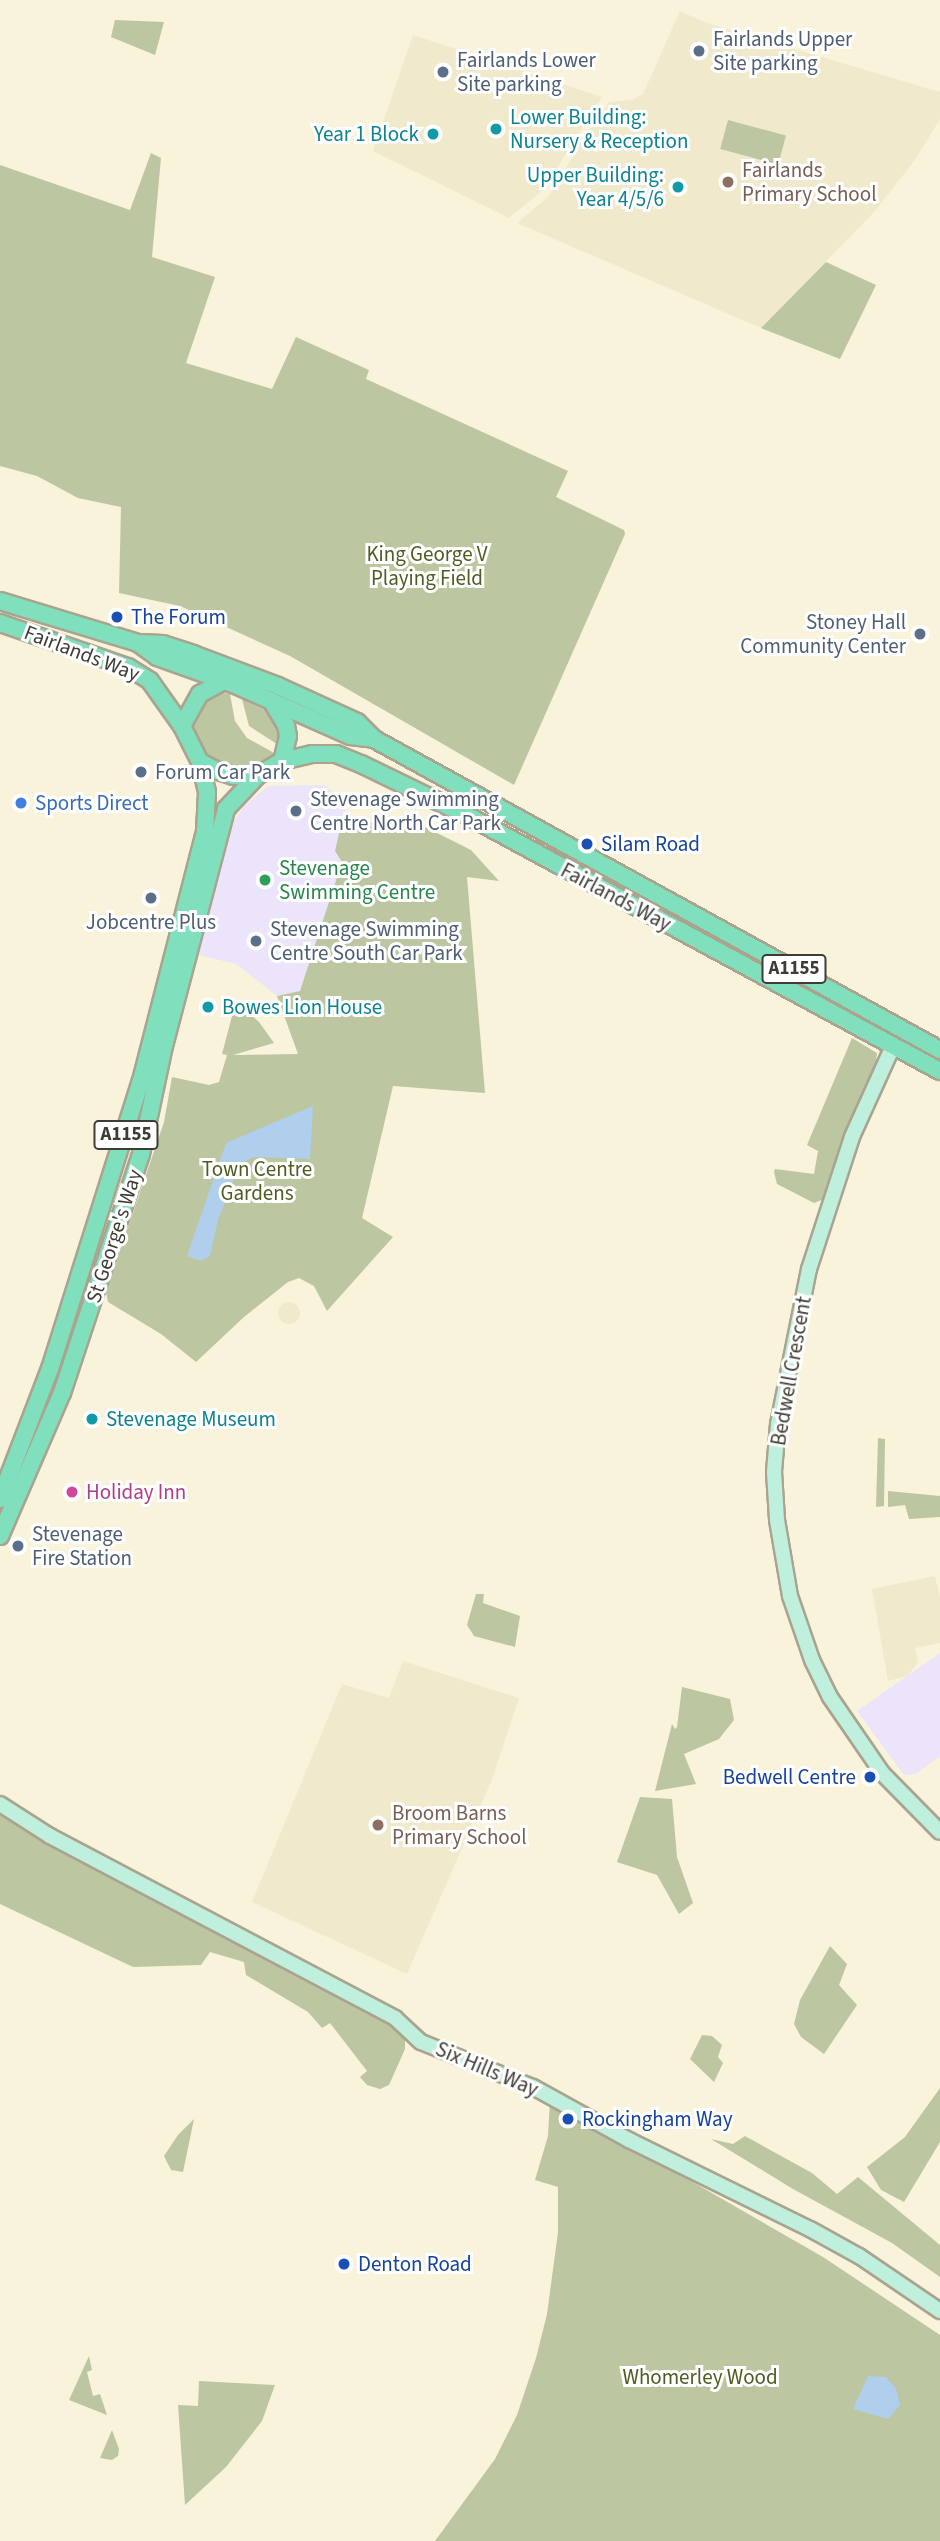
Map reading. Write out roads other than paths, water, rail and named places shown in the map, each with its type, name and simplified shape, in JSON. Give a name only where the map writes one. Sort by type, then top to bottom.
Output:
[{"type":"main road","name":"Fairlands Way","points":[[0,601],[138,643],[163,644],[250,674],[356,722],[374,739],[940,1050]]},
{"type":"main road","name":"Fairlands Way","points":[[0,623],[128,667],[150,681],[182,726],[200,762]]},
{"type":"main road","name":"Fairlands Way","points":[[138,643],[157,657],[270,700],[350,736],[374,739]]},
{"type":"main road","points":[[182,726],[200,694],[222,682]]},
{"type":"main road","points":[[270,700],[286,725],[288,736],[282,761]]},
{"type":"main road","name":"Fairlands Way","points":[[258,775],[282,761],[312,754],[335,754],[361,764],[472,818],[940,1071]]},
{"type":"main road","points":[[200,762],[233,776],[258,775]]},
{"type":"main road","name":"St George's Way","points":[[0,1499],[50,1369],[141,1081],[205,831],[207,792],[200,762]]},
{"type":"main road","name":"St George's Way","points":[[0,1536],[62,1393],[141,1154],[164,1046],[226,809],[258,775]]},
{"type":"street","name":"Bedwell Crescent","points":[[893,1046],[852,1137],[809,1269],[778,1424],[776,1509],[790,1596],[812,1660],[830,1696],[883,1774],[940,1832]]},
{"type":"street","name":"Six Hills Way","points":[[0,1804],[50,1836],[395,2018],[421,2042],[533,2087],[629,2140],[810,2229],[859,2256],[940,2311]]},
{"type":"water","points":[[313,1106],[310,1159],[254,1157],[240,1163],[218,1220],[210,1256],[201,1261],[187,1256],[226,1143]]},
{"type":"water","points":[[868,2376],[886,2377],[896,2389],[900,2405],[888,2419],[853,2409]]},
{"type":"place","name":"Fairlands Upper Site parking","points":[[699,51]]},
{"type":"place","name":"Fairlands Lower Site parking","points":[[443,72]]},
{"type":"place","name":"Lower Building: Nursery & Reception","points":[[496,129]]},
{"type":"place","name":"Year 1 Block","points":[[433,134]]},
{"type":"place","name":"Fairlands Primary School","points":[[728,182]]},
{"type":"place","name":"Upper Building: Year 4/5/6","points":[[678,187]]},
{"type":"place","name":"The Forum","points":[[117,617]]},
{"type":"place","name":"Stoney Hall Community Center","points":[[920,634]]},
{"type":"place","name":"Forum Car Park","points":[[141,772]]},
{"type":"place","name":"Sports Direct","points":[[21,803]]},
{"type":"place","name":"Stevenage Swimming Centre North Car Park","points":[[296,811]]},
{"type":"place","name":"Silam Road","points":[[587,844]]},
{"type":"place","name":"Stevenage Swimming Centre","points":[[265,880]]},
{"type":"place","name":"Jobcentre Plus","points":[[151,898]]},
{"type":"place","name":"Stevenage Swimming Centre South Car Park","points":[[256,941]]},
{"type":"place","name":"Bowes Lion House","points":[[208,1007]]},
{"type":"place","name":"Stevenage Museum","points":[[92,1419]]},
{"type":"place","name":"Holiday Inn","points":[[72,1492]]},
{"type":"place","name":"Stevenage Fire Station","points":[[18,1546]]},
{"type":"place","name":"Bedwell Centre","points":[[870,1777]]},
{"type":"place","name":"Broom Barns Primary School","points":[[378,1825]]},
{"type":"place","name":"Rockingham Way","points":[[568,2119]]},
{"type":"place","name":"Denton Road","points":[[344,2264]]},
{"type":"park label","name":"King George V Playing Field","points":[[427,566]]},
{"type":"park label","name":"Town Centre Gardens","points":[[257,1181]]},
{"type":"park label","name":"Whomerley Wood","points":[[700,2377]]}]
